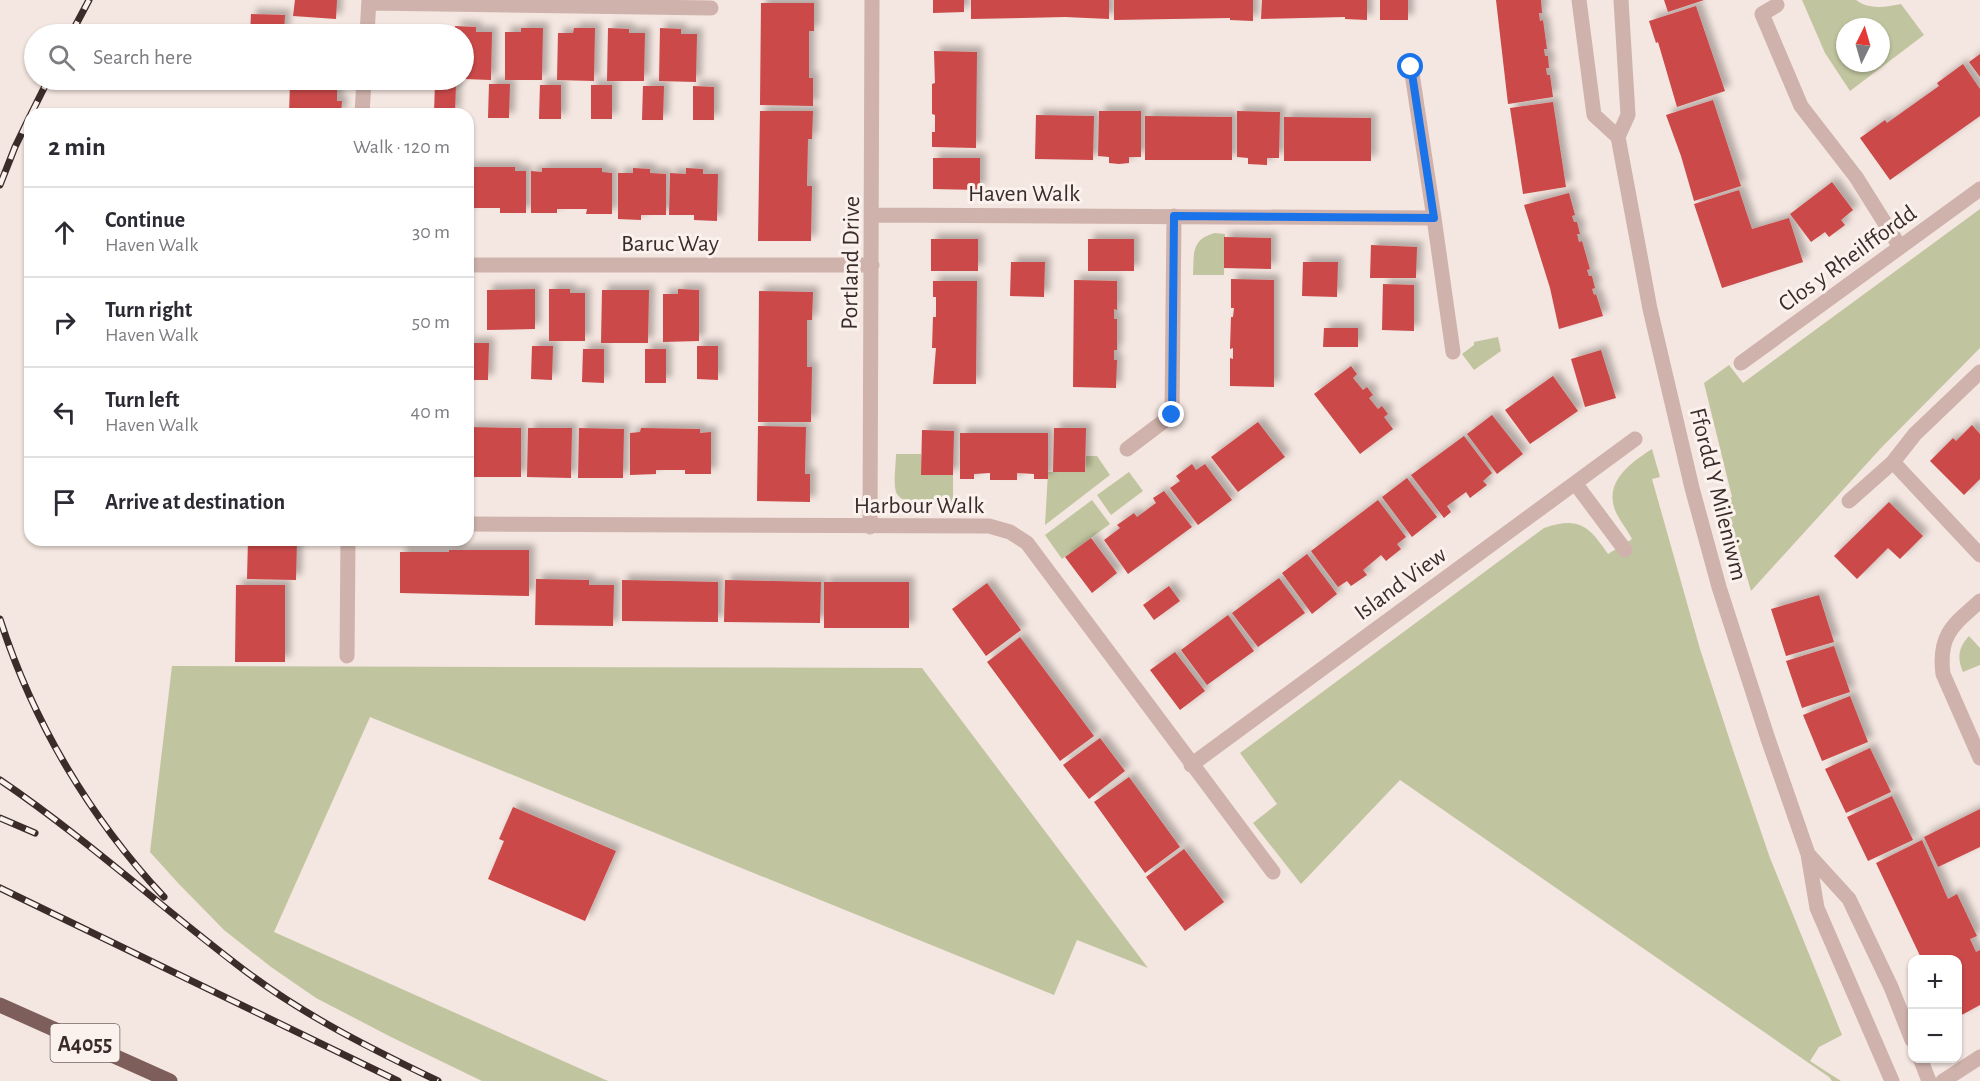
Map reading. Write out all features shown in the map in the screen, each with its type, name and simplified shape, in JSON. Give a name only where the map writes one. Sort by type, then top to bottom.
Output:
[{"type":"main road","name":"A4055","points":[[0,1005],[170,1081]]},
{"type":"street","name":"Portland Drive","points":[[870,527],[873,0]]},
{"type":"street","points":[[1579,0],[1594,115],[1618,137]]},
{"type":"street","name":"Ffordd Y Mileniwm","points":[[1621,0],[1628,115],[1618,137],[1650,309],[1696,504],[1741,657],[1808,854],[1817,908],[1892,1081]]},
{"type":"street","points":[[368,24],[369,2],[585,3],[711,8]]},
{"type":"street","points":[[1777,5],[1761,14],[1801,105],[1856,177],[1900,247]]},
{"type":"street","points":[[1411,67],[1453,352]]},
{"type":"street","points":[[362,108],[363,90]]},
{"type":"street","name":"Clos y Rheilffordd","points":[[1741,363],[1980,189]]},
{"type":"street","name":"Haven Walk","points":[[873,215],[1434,218]]},
{"type":"street","points":[[1126,449],[1172,415],[1174,216]]},
{"type":"street","name":"Baruc Way","points":[[474,265],[872,266]]},
{"type":"street","points":[[1849,501],[1893,462],[1915,434],[1980,372]]},
{"type":"street","name":"Island View","points":[[1191,765],[1635,439]]},
{"type":"street","points":[[1893,462],[1980,555]]},
{"type":"street","points":[[1575,483],[1624,550]]},
{"type":"street","name":"Harbour Walk","points":[[474,524],[989,526],[1010,532],[1027,543],[1272,872]]},
{"type":"street","points":[[347,656],[348,546]]},
{"type":"street","points":[[1980,601],[1954,624],[1947,634],[1942,646],[1941,659],[1943,674],[1980,758]]},
{"type":"street","name":"Ffordd Y Mileniwm","points":[[1808,854],[1849,899],[1891,987],[1908,1030]]},
{"type":"street","points":[[1943,1081],[1980,1057]]},
{"type":"street","points":[[1922,1063],[1929,1081]]},
{"type":"green space","points":[[1802,0],[1856,0],[1878,7],[1901,4],[1924,35],[1890,61],[1890,18],[1836,18],[1836,70],[1825,53]]},
{"type":"green space","points":[[1838,72],[1875,72],[1850,91]]},
{"type":"green space","points":[[1980,209],[1980,348],[1881,448],[1751,591],[1724,499],[1732,497],[1704,383],[1729,365],[1743,383]]},
{"type":"green space","points":[[1215,233],[1225,234],[1224,275],[1193,275],[1195,248],[1202,239]]},
{"type":"green space","points":[[1498,337],[1501,351],[1474,370],[1462,354],[1474,345],[1474,342]]},
{"type":"green space","points":[[1652,449],[1660,477],[1652,479],[1700,649],[1770,858],[1842,1035],[1819,1047],[1810,1061],[1841,1081],[1832,1081],[1400,780],[1301,884],[1253,823],[1277,804],[1240,753],[1544,528],[1566,523],[1582,526],[1595,536],[1608,554],[1632,539],[1615,510],[1613,490],[1629,466]]},
{"type":"green space","points":[[896,454],[921,454],[922,475],[953,475],[953,504],[913,503],[900,497],[896,492],[895,483]]},
{"type":"green space","points":[[1086,456],[1097,456],[1110,475],[1045,525],[1048,472],[1085,472]]},
{"type":"green space","points":[[1129,472],[1143,491],[1111,515],[1097,495]]},
{"type":"green space","points":[[1092,500],[1110,524],[1062,559],[1045,535]]},
{"type":"green space","points":[[1969,636],[1980,648],[1980,665],[1963,672],[1960,653]]},
{"type":"green space","points":[[172,666],[922,668],[1148,968],[1077,940],[1054,995],[370,717],[274,932],[608,1081],[482,1081],[316,998],[271,967],[224,930],[150,852]]},
{"type":"building","points":[[295,0],[337,0],[336,19],[293,16]]},
{"type":"building","points":[[933,0],[964,0],[964,12],[933,13]]},
{"type":"building","points":[[971,0],[1109,0],[1109,19],[1065,17],[971,19]]},
{"type":"building","points":[[1114,0],[1253,0],[1253,21],[1230,20],[1230,18],[1114,20]]},
{"type":"building","points":[[1262,0],[1367,0],[1367,20],[1345,19],[1345,17],[1261,19]]},
{"type":"building","points":[[1380,0],[1408,0],[1408,20],[1380,20]]},
{"type":"building","points":[[1496,0],[1541,0],[1542,13],[1539,13],[1540,21],[1543,20],[1547,49],[1544,49],[1545,56],[1548,56],[1549,68],[1546,68],[1547,75],[1550,75],[1553,97],[1508,104]]},
{"type":"building","points":[[1664,0],[1704,0],[1668,12]]},
{"type":"building","points":[[761,3],[814,3],[814,31],[809,31],[809,78],[813,78],[813,106],[760,105]]},
{"type":"building","points":[[1696,6],[1725,91],[1677,107],[1658,42],[1656,43],[1649,21]]},
{"type":"building","points":[[251,14],[285,15],[285,24],[250,24]]},
{"type":"building","points":[[474,27],[476,27],[476,32],[492,32],[491,80],[474,79]]},
{"type":"building","points":[[521,28],[543,28],[542,80],[505,80],[505,32],[521,32]]},
{"type":"building","points":[[574,28],[595,28],[594,81],[557,80],[558,33],[573,33]]},
{"type":"building","points":[[608,28],[629,29],[629,33],[645,33],[644,81],[607,81]]},
{"type":"building","points":[[660,28],[681,29],[681,34],[697,34],[696,82],[659,81]]},
{"type":"building","points":[[934,51],[977,52],[976,148],[932,147],[932,132],[935,132],[935,115],[932,114],[932,84],[935,83]]},
{"type":"building","points":[[1980,54],[1980,77],[1969,62]]},
{"type":"building","points":[[1963,64],[1980,89],[1980,116],[1890,180],[1860,138],[1885,120],[1887,123],[1939,86],[1937,83]]},
{"type":"building","points":[[489,84],[510,84],[509,118],[488,118]]},
{"type":"building","points":[[540,85],[561,85],[561,119],[539,119]]},
{"type":"building","points":[[591,85],[612,85],[612,119],[591,119]]},
{"type":"building","points":[[643,86],[664,86],[663,120],[642,120]]},
{"type":"building","points":[[693,86],[714,87],[714,120],[693,120]]},
{"type":"building","points":[[290,90],[337,90],[337,101],[342,101],[341,108],[289,108]]},
{"type":"building","points":[[435,90],[456,90],[455,108],[434,108]]},
{"type":"building","points":[[1713,100],[1741,186],[1694,201],[1666,115]]},
{"type":"building","points":[[1553,102],[1566,187],[1523,194],[1510,108]]},
{"type":"building","points":[[760,111],[813,111],[812,139],[808,139],[807,186],[812,186],[811,241],[758,241]]},
{"type":"building","points":[[1099,111],[1141,111],[1141,157],[1129,157],[1129,163],[1119,164],[1109,163],[1109,157],[1098,156]]},
{"type":"building","points":[[1237,111],[1280,112],[1279,158],[1267,158],[1267,165],[1248,164],[1248,158],[1237,157]]},
{"type":"building","points":[[1036,115],[1094,116],[1093,160],[1035,159]]},
{"type":"building","points":[[1145,116],[1232,117],[1232,160],[1145,160]]},
{"type":"building","points":[[1284,117],[1371,118],[1371,161],[1284,161]]},
{"type":"building","points":[[933,158],[980,158],[980,190],[933,189]]},
{"type":"building","points":[[474,167],[515,167],[515,171],[526,171],[526,213],[500,213],[500,208],[474,208]]},
{"type":"building","points":[[542,168],[602,168],[602,172],[612,173],[612,214],[586,214],[587,209],[557,209],[557,213],[531,213],[531,171],[542,172]]},
{"type":"building","points":[[633,168],[650,169],[650,173],[666,174],[666,215],[641,215],[641,220],[618,219],[618,173],[633,173]]},
{"type":"building","points":[[686,168],[703,169],[703,174],[718,174],[717,221],[694,220],[694,215],[669,215],[670,173],[686,174]]},
{"type":"building","points":[[1832,182],[1853,210],[1841,220],[1845,225],[1829,237],[1825,232],[1811,242],[1790,214]]},
{"type":"building","points":[[1739,190],[1752,229],[1789,218],[1803,262],[1722,288],[1694,204]]},
{"type":"building","points":[[1569,193],[1575,215],[1572,216],[1574,222],[1577,222],[1580,234],[1577,234],[1579,242],[1582,241],[1590,269],[1587,270],[1589,276],[1592,276],[1595,288],[1592,289],[1594,295],[1596,294],[1603,316],[1559,329],[1550,288],[1524,205]]},
{"type":"building","points":[[1224,237],[1271,238],[1271,269],[1224,268]]},
{"type":"building","points":[[931,239],[978,239],[978,271],[931,271]]},
{"type":"building","points":[[1088,239],[1134,239],[1134,271],[1088,271]]},
{"type":"building","points":[[1371,245],[1417,247],[1416,278],[1370,278]]},
{"type":"building","points":[[1011,262],[1045,262],[1044,297],[1010,296]]},
{"type":"building","points":[[1303,262],[1338,262],[1337,297],[1302,296]]},
{"type":"building","points":[[1231,279],[1274,280],[1274,387],[1230,386],[1230,358],[1233,359],[1233,348],[1230,349],[1231,317],[1233,317],[1234,308],[1231,308]]},
{"type":"building","points":[[1074,280],[1117,281],[1117,310],[1114,309],[1114,319],[1117,319],[1117,350],[1114,350],[1114,360],[1117,360],[1116,388],[1073,387]]},
{"type":"building","points":[[933,281],[977,281],[976,384],[933,384],[936,348],[932,348],[933,317],[936,317],[936,297],[933,297]]},
{"type":"building","points":[[1383,284],[1414,285],[1414,331],[1382,330]]},
{"type":"building","points":[[535,289],[535,329],[487,330],[487,290]]},
{"type":"building","points":[[549,289],[570,289],[570,293],[585,293],[585,341],[549,341]]},
{"type":"building","points":[[678,289],[699,290],[699,341],[663,342],[663,294],[678,294]]},
{"type":"building","points":[[602,290],[649,290],[648,343],[601,343]]},
{"type":"building","points":[[759,291],[813,292],[812,320],[807,320],[807,367],[812,367],[811,422],[758,422]]},
{"type":"building","points":[[1324,328],[1358,328],[1358,347],[1323,347]]},
{"type":"building","points":[[474,343],[489,343],[488,380],[474,380]]},
{"type":"building","points":[[532,346],[553,346],[552,380],[531,379]]},
{"type":"building","points":[[697,346],[718,346],[718,380],[697,379]]},
{"type":"building","points":[[583,349],[604,349],[604,383],[582,382]]},
{"type":"building","points":[[645,349],[666,349],[666,383],[645,383]]},
{"type":"building","points":[[1601,350],[1616,398],[1585,407],[1571,359]]},
{"type":"building","points":[[1351,366],[1357,374],[1353,378],[1363,390],[1367,387],[1373,395],[1369,398],[1378,409],[1382,406],[1388,414],[1384,417],[1393,429],[1360,454],[1314,394]]},
{"type":"building","points":[[1553,376],[1578,411],[1530,444],[1505,410]]},
{"type":"building","points":[[1492,415],[1523,454],[1497,474],[1467,434]]},
{"type":"building","points":[[1258,422],[1285,457],[1238,492],[1211,457]]},
{"type":"building","points":[[1972,425],[1980,434],[1980,479],[1964,495],[1930,461],[1953,438],[1956,441]]},
{"type":"building","points":[[758,426],[806,427],[805,474],[810,474],[810,502],[757,501]]},
{"type":"building","points":[[474,427],[521,428],[521,477],[474,477]]},
{"type":"building","points":[[528,428],[572,428],[571,478],[527,477]]},
{"type":"building","points":[[579,428],[624,429],[623,478],[578,478]]},
{"type":"building","points":[[641,428],[700,429],[700,433],[711,432],[711,474],[685,474],[685,470],[656,470],[656,474],[630,475],[630,433],[640,432]]},
{"type":"building","points":[[1054,428],[1086,428],[1085,472],[1053,472]]},
{"type":"building","points":[[922,430],[954,431],[953,475],[921,475]]},
{"type":"building","points":[[960,433],[1048,433],[1048,479],[1034,479],[1034,474],[1017,473],[1017,480],[990,480],[990,473],[974,474],[974,479],[960,479]]},
{"type":"building","points":[[1464,436],[1492,473],[1483,481],[1487,485],[1470,498],[1466,492],[1447,506],[1451,512],[1444,518],[1411,475]]},
{"type":"building","points":[[1192,464],[1196,470],[1205,464],[1232,500],[1198,525],[1170,488],[1180,481],[1176,476]]},
{"type":"building","points":[[1407,478],[1437,517],[1412,537],[1382,497]]},
{"type":"building","points":[[1164,491],[1192,527],[1128,574],[1104,540],[1120,528],[1117,525],[1134,513],[1137,517],[1156,503],[1153,498]]},
{"type":"building","points":[[1378,500],[1406,537],[1397,544],[1401,549],[1386,561],[1381,555],[1363,570],[1367,575],[1351,586],[1347,581],[1338,587],[1311,551]]},
{"type":"building","points":[[1889,502],[1923,536],[1900,559],[1888,548],[1857,579],[1834,556]]},
{"type":"building","points":[[1091,538],[1117,573],[1092,593],[1065,557]]},
{"type":"building","points":[[248,546],[297,546],[296,580],[247,579]]},
{"type":"building","points":[[449,550],[529,550],[529,596],[400,593],[400,552],[449,552]]},
{"type":"building","points":[[1307,554],[1337,594],[1312,614],[1282,573]]},
{"type":"building","points":[[1279,578],[1305,613],[1258,647],[1232,613]]},
{"type":"building","points":[[536,579],[589,580],[589,585],[614,585],[613,626],[535,625]]},
{"type":"building","points":[[622,580],[718,582],[718,622],[622,621]]},
{"type":"building","points":[[725,580],[821,582],[820,623],[724,622]]},
{"type":"building","points":[[824,582],[909,582],[909,628],[824,628]]},
{"type":"building","points":[[987,583],[1021,630],[986,656],[952,609]]},
{"type":"building","points":[[236,585],[285,585],[285,662],[235,662]]},
{"type":"building","points":[[1169,586],[1180,601],[1154,620],[1143,605]]},
{"type":"building","points":[[1819,595],[1834,642],[1786,656],[1771,609]]},
{"type":"building","points":[[1228,615],[1254,651],[1207,685],[1181,650]]},
{"type":"building","points":[[1020,637],[1094,736],[1060,761],[987,662]]},
{"type":"building","points":[[1834,646],[1850,692],[1802,708],[1786,661]]},
{"type":"building","points":[[1175,652],[1205,691],[1180,710],[1150,670]]},
{"type":"building","points":[[1850,696],[1868,742],[1822,761],[1803,715]]},
{"type":"building","points":[[1100,738],[1125,771],[1089,799],[1063,765]]},
{"type":"building","points":[[1870,748],[1891,792],[1846,813],[1825,769]]},
{"type":"building","points":[[1129,777],[1180,847],[1145,873],[1094,802]]},
{"type":"building","points":[[1892,796],[1913,840],[1868,861],[1847,817]]},
{"type":"building","points":[[513,807],[616,851],[585,921],[488,879],[504,841],[499,839]]},
{"type":"building","points":[[1980,809],[1980,847],[1938,867],[1924,837]]},
{"type":"building","points":[[1922,840],[1948,899],[1957,894],[1977,936],[1970,939],[1976,952],[1980,950],[1980,1005],[1962,1015],[1962,955],[1920,955],[1876,863]]},
{"type":"building","points":[[1184,849],[1224,902],[1185,931],[1146,877]]},
{"type":"railway","points":[[76,24],[89,0]]},
{"type":"railway","points":[[34,108],[43,90]]},
{"type":"railway","points":[[0,185],[24,128]]},
{"type":"railway","points":[[0,619],[29,695],[67,767],[112,835],[164,897]]},
{"type":"railway","points":[[0,780],[64,826],[270,989],[340,1032],[438,1081]]},
{"type":"railway","points":[[0,818],[35,833]]},
{"type":"railway","points":[[0,888],[398,1081]]},
{"type":"route","points":[[1172,415],[1174,216],[1434,218],[1411,67]]}]
